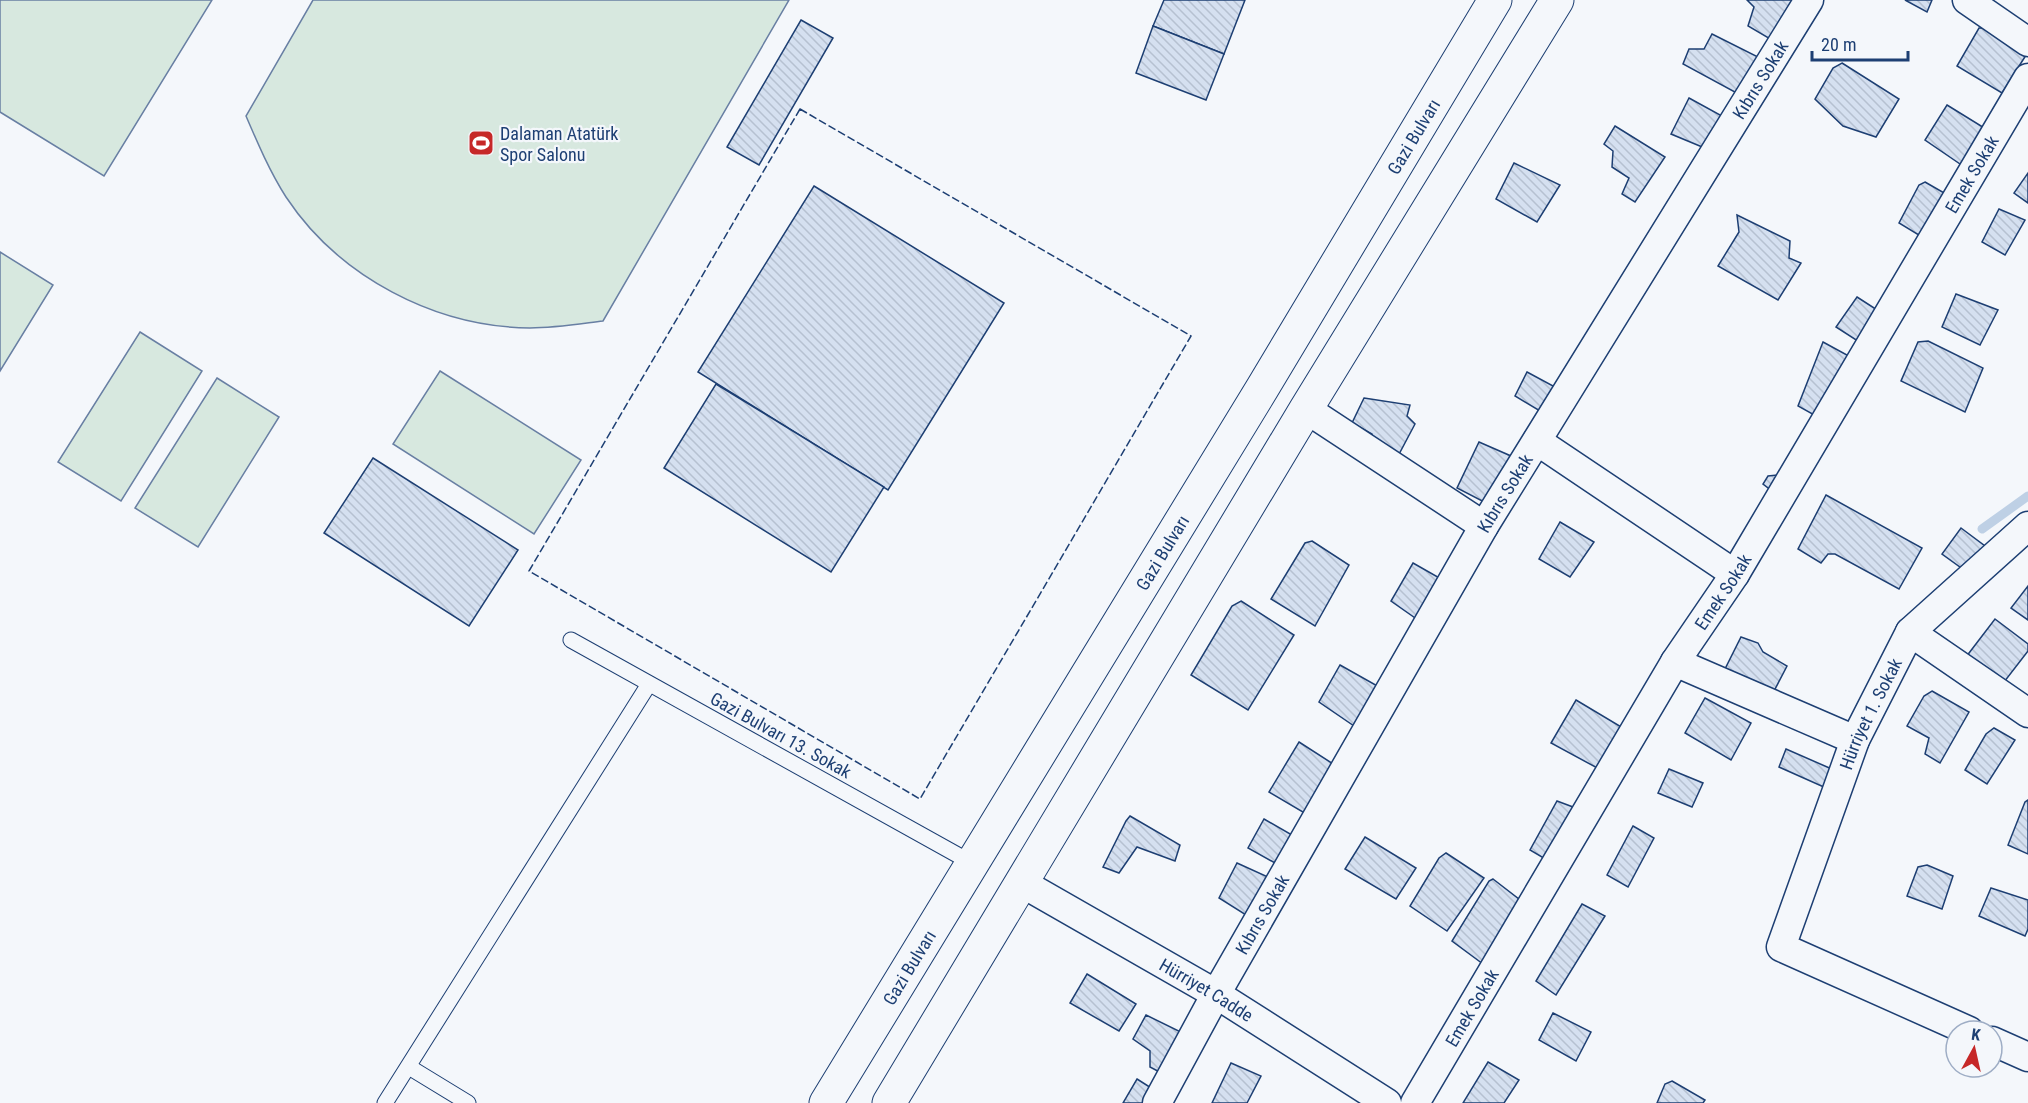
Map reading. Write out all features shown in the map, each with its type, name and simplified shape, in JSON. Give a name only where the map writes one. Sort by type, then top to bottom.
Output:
[{"type":"main road","name":"Gazi Bulvarı","points":[[826,1103],[1263,387],[1495,0]]},
{"type":"main road","points":[[889,1103],[1306,409],[1557,0]]},
{"type":"main road","points":[[972,863],[1022,883]]},
{"type":"street","name":"Kıbrıs Sokak","points":[[1157,1103],[1216,994],[1484,526],[1809,0]]},
{"type":"street","points":[[1967,0],[2028,42]]},
{"type":"street","name":"Emek Sokak","points":[[1415,1103],[1675,662],[1735,574],[2028,78]]},
{"type":"street","points":[[1306,409],[1484,526]]},
{"type":"street","points":[[1537,441],[1735,574]]},
{"type":"street","name":"Hürriyet 1. Sokak","points":[[1944,1020],[1781,947],[1855,740],[1910,632],[2028,526]]},
{"type":"street","points":[[1910,632],[2028,713]]},
{"type":"street","points":[[1675,662],[1855,740]]},
{"type":"street","name":"Hürriyet Cadde","points":[[1022,883],[1216,994],[1387,1103]]},
{"type":"street","points":[[2004,1047],[2028,1058]]},
{"type":"lane","name":"Gazi Bulvarı 13. Sokak","points":[[571,640],[972,863]]},
{"type":"lane","points":[[385,1103],[649,684]]},
{"type":"lane","points":[[409,1067],[468,1103]]},
{"type":"shaded area","points":[[0,0],[212,0],[104,176],[0,112]]},
{"type":"shaded area","name":"Dalaman Atatürk Spor Salonu","points":[[313,0],[789,0],[603,321],[530,328],[494,325],[459,318],[425,307],[392,292],[361,273],[333,251],[308,226],[286,197],[269,168],[246,116]]},
{"type":"shaded area","points":[[0,252],[53,285],[0,371]]},
{"type":"shaded area","points":[[140,332],[202,371],[121,501],[58,462]]},
{"type":"shaded area","points":[[440,371],[581,460],[534,534],[393,444]]},
{"type":"shaded area","points":[[217,378],[279,417],[198,547],[135,508]]},
{"type":"building","points":[[1164,0],[1245,0],[1224,54],[1153,26]]},
{"type":"building","points":[[1747,0],[1800,0],[1777,43],[1748,26],[1754,7]]},
{"type":"building","points":[[1905,0],[1932,0],[1927,12]]},
{"type":"building","points":[[801,20],[833,38],[759,165],[727,147]]},
{"type":"building","points":[[1153,26],[1224,54],[1206,100],[1136,73]]},
{"type":"building","points":[[1979,28],[1987,28],[2028,52],[2002,93],[1957,66]]},
{"type":"building","points":[[1712,34],[1764,60],[1744,97],[1683,64],[1689,49],[1704,49]]},
{"type":"building","points":[[1842,63],[1899,99],[1876,137],[1843,126],[1815,99],[1833,68]]},
{"type":"building","points":[[1689,98],[1722,116],[1707,149],[1671,134]]},
{"type":"building","points":[[1947,105],[1986,129],[1963,166],[1925,140]]},
{"type":"building","points":[[1615,126],[1665,157],[1635,202],[1622,194],[1629,178],[1612,167],[1613,151],[1604,144]]},
{"type":"building","points":[[1514,163],[1560,185],[1537,222],[1496,199]]},
{"type":"building","points":[[2028,173],[2028,203],[2014,193]]},
{"type":"building","points":[[1925,182],[1946,194],[1922,237],[1899,223],[1919,185]]},
{"type":"building","points":[[814,186],[1004,303],[888,490],[698,372]]},
{"type":"building","points":[[1999,209],[2025,220],[2005,255],[1982,242]]},
{"type":"building","points":[[1737,215],[1790,241],[1789,258],[1801,263],[1778,300],[1718,266],[1739,232]]},
{"type":"building","points":[[1956,294],[1998,310],[1980,345],[1942,327]]},
{"type":"building","points":[[1857,297],[1885,315],[1867,347],[1836,327]]},
{"type":"building","points":[[1928,341],[1983,368],[1965,412],[1901,381],[1918,342]]},
{"type":"building","points":[[1823,342],[1858,361],[1825,421],[1798,406]]},
{"type":"building","points":[[1527,372],[1555,387],[1540,411],[1515,396]]},
{"type":"building","points":[[716,384],[884,487],[831,572],[664,468]]},
{"type":"building","points":[[1364,398],[1410,405],[1407,416],[1415,424],[1398,456],[1376,448],[1372,434],[1352,423]]},
{"type":"building","points":[[1479,442],[1511,456],[1488,504],[1457,488]]},
{"type":"building","points":[[373,458],[518,550],[469,626],[324,533]]},
{"type":"building","points":[[1777,475],[1776,494],[1763,484],[1768,476]]},
{"type":"building","points":[[1826,495],[1922,548],[1899,589],[1835,554],[1828,554],[1821,563],[1798,549]]},
{"type":"building","points":[[1560,522],[1594,542],[1570,577],[1539,559]]},
{"type":"building","points":[[1961,528],[1989,549],[1971,575],[1942,554]]},
{"type":"building","points":[[1312,541],[1349,565],[1315,626],[1271,599],[1305,543]]},
{"type":"building","points":[[1413,563],[1443,580],[1418,620],[1391,601]]},
{"type":"building","points":[[2028,586],[2028,620],[2011,608]]},
{"type":"building","points":[[1241,601],[1294,635],[1248,710],[1191,675],[1232,606]]},
{"type":"building","points":[[1995,619],[2028,644],[2028,651],[2001,686],[1966,657]]},
{"type":"building","points":[[1741,637],[1758,643],[1763,652],[1787,666],[1773,693],[1725,669]]},
{"type":"building","points":[[1340,665],[1381,688],[1357,728],[1319,702]]},
{"type":"building","points":[[1932,691],[1969,712],[1940,763],[1925,754],[1929,738],[1907,726],[1924,696]]},
{"type":"building","points":[[1705,698],[1751,723],[1731,760],[1685,733]]},
{"type":"building","points":[[1576,700],[1623,728],[1601,770],[1551,743]]},
{"type":"building","points":[[1994,728],[2015,740],[1987,784],[1965,770],[1986,734]]},
{"type":"building","points":[[1299,742],[1341,769],[1313,818],[1269,792]]},
{"type":"building","points":[[1786,749],[1834,770],[1826,788],[1779,767]]},
{"type":"building","points":[[1669,769],[1703,783],[1692,807],[1658,793]]},
{"type":"building","points":[[2028,800],[2028,854],[2008,845],[2025,802]]},
{"type":"building","points":[[1557,801],[1581,810],[1552,863],[1530,850]]},
{"type":"building","points":[[1130,816],[1180,845],[1175,861],[1137,847],[1119,873],[1103,867]]},
{"type":"building","points":[[1264,819],[1292,835],[1275,863],[1248,848]]},
{"type":"building","points":[[1633,826],[1654,838],[1628,887],[1607,875]]},
{"type":"building","points":[[1365,837],[1416,868],[1396,899],[1345,869]]},
{"type":"building","points":[[1446,853],[1484,878],[1447,931],[1410,906],[1439,858]]},
{"type":"building","points":[[1237,863],[1268,877],[1246,915],[1219,898]]},
{"type":"building","points":[[1927,865],[1953,876],[1942,909],[1907,896],[1918,867]]},
{"type":"building","points":[[1493,879],[1524,903],[1483,964],[1452,941],[1489,881]]},
{"type":"building","points":[[1991,888],[2028,900],[2028,929],[2025,936],[1979,916]]},
{"type":"building","points":[[1582,904],[1605,916],[1556,995],[1536,981]]},
{"type":"building","points":[[1087,974],[1136,1004],[1119,1031],[1070,1003]]},
{"type":"building","points":[[1553,1013],[1591,1032],[1576,1061],[1539,1040]]},
{"type":"building","points":[[1146,1015],[1191,1037],[1169,1077],[1150,1067],[1150,1051],[1133,1039]]},
{"type":"building","points":[[1488,1062],[1519,1080],[1504,1103],[1463,1103]]},
{"type":"building","points":[[1231,1063],[1261,1076],[1247,1103],[1212,1103]]},
{"type":"building","points":[[1137,1079],[1156,1091],[1149,1103],[1123,1103]]},
{"type":"building","points":[[1672,1081],[1705,1100],[1703,1103],[1657,1103],[1665,1084]]},
{"type":"waterway","points":[[1982,529],[2028,496]]},
{"type":"fence","points":[[800,109],[1191,336],[920,799],[529,571],[800,109]]},
{"type":"place","name":"Dalaman Atatürk Spor Salonu","points":[[481,143]]}]
